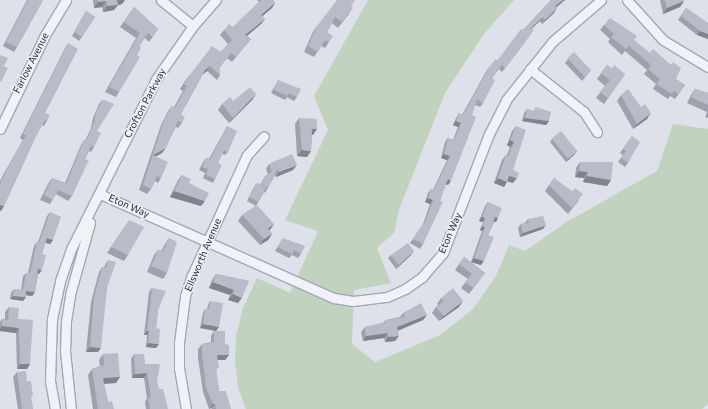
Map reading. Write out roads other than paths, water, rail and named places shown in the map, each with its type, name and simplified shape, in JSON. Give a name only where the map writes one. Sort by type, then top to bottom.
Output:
[{"type":"street","name":"Farlow Avenue","points":[[0,129],[42,41],[66,0]]},
{"type":"street","points":[[161,0],[193,26]]},
{"type":"street","name":"Crofton Parkway","points":[[55,409],[50,381],[52,319],[60,281],[72,246],[100,194],[156,79],[193,26],[216,0]]},
{"type":"street","name":"Eton Way","points":[[100,194],[334,298],[370,300],[405,289],[422,278],[443,253],[497,117],[506,100],[563,30],[600,0]]},
{"type":"street","points":[[627,0],[663,40],[708,67]]},
{"type":"street","points":[[530,69],[584,112],[596,132]]},
{"type":"street","name":"Ellsworth Avenue","points":[[186,409],[179,368],[181,317],[192,275],[247,155],[264,136]]},
{"type":"street","name":"Crofton Parkway","points":[[71,409],[65,358],[66,321],[80,250],[100,194]]}]
